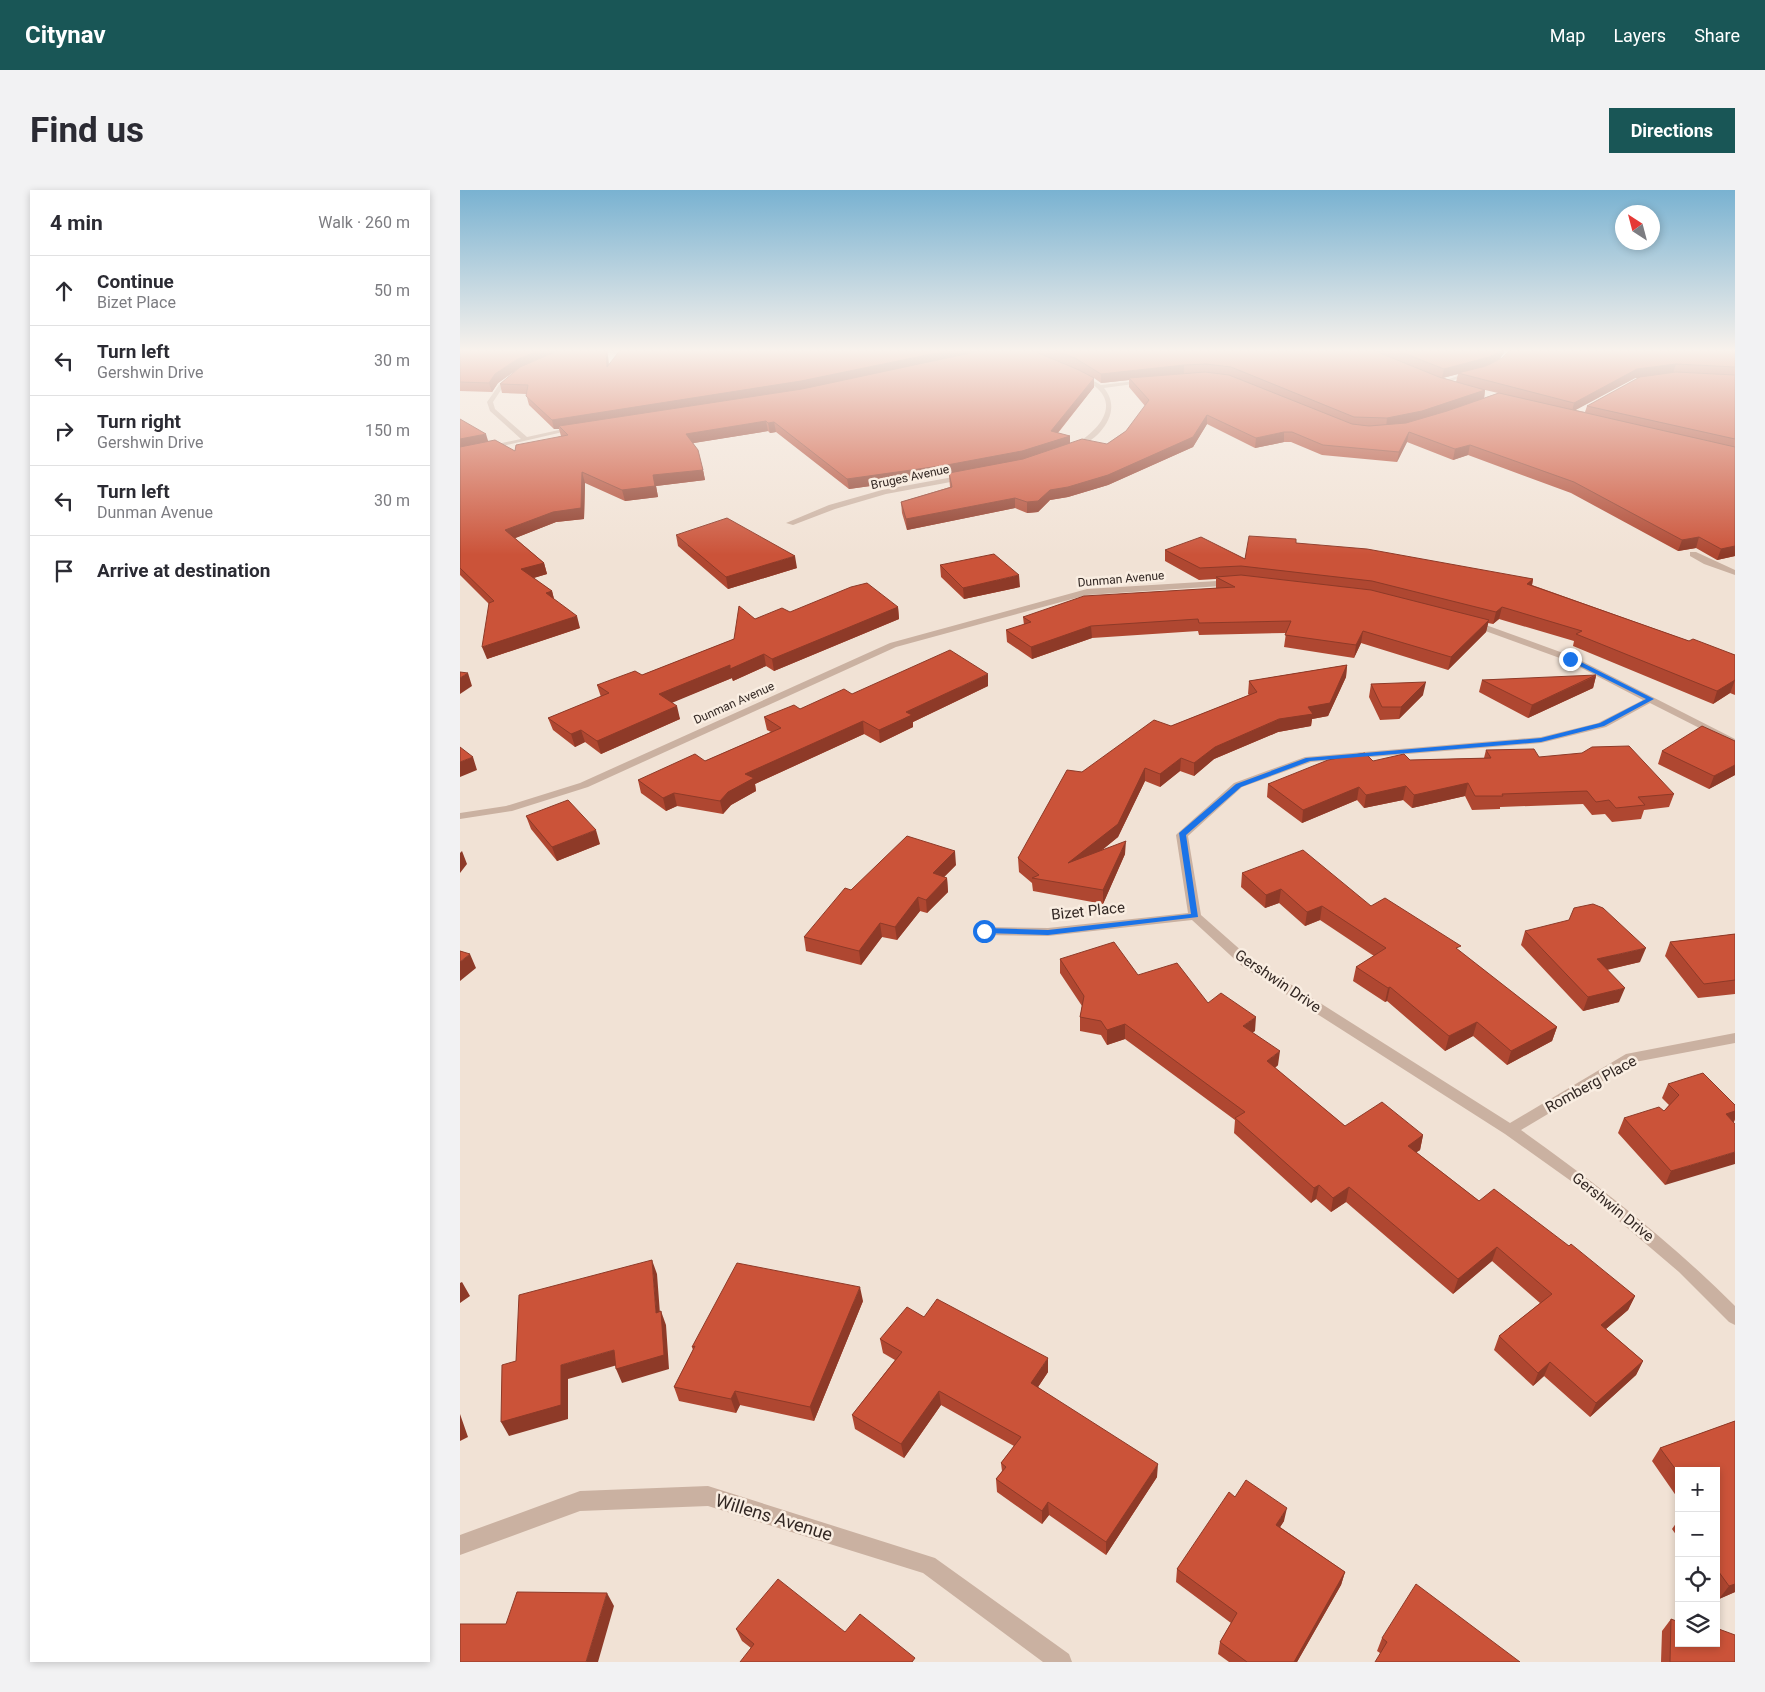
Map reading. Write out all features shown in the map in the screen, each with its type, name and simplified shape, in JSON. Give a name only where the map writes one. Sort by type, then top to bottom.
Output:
[{"type":"street","points":[[501,418],[524,438]]},
{"type":"street","points":[[1064,452],[1088,441],[1102,428],[1107,418]]},
{"type":"street","points":[[460,454],[524,438],[580,428]]},
{"type":"street","name":"Bruges Avenue","points":[[790,523],[832,507],[885,492],[969,476]]},
{"type":"street","points":[[1693,554],[1707,562],[1735,573]]},
{"type":"street","name":"Dunman Avenue","points":[[460,816],[508,809],[584,784],[893,645],[1087,592],[1240,582]]},
{"type":"street","points":[[1461,620],[1479,624],[1570,659],[1735,743]]},
{"type":"street","points":[[1195,916],[1182,835],[1238,785],[1309,759],[1541,740],[1602,725],[1651,699]]},
{"type":"street","name":"Bizet Place","points":[[984,931],[1048,932],[1195,916]]},
{"type":"street","name":"Gershwin Drive","points":[[1195,916],[1247,963],[1510,1130],[1583,1182],[1685,1267],[1735,1316]]},
{"type":"street","name":"Romberg Place","points":[[1510,1130],[1631,1058],[1735,1038]]},
{"type":"street","name":"Willens Avenue","points":[[460,1545],[580,1501],[708,1496],[928,1566],[1061,1662]]},
{"type":"building","points":[[550,418],[567,418],[552,420]]},
{"type":"building","points":[[614,418],[1062,418],[1051,431],[1070,436],[1022,451],[947,465],[847,479],[774,422],[768,423],[766,421],[686,434],[698,450],[703,470],[653,475],[655,486],[622,490],[582,472],[581,508],[553,512],[505,530],[544,563],[521,569],[552,591],[546,593],[577,616],[482,647],[489,603],[494,601],[460,568],[460,447],[495,440],[515,451],[516,445],[568,435],[559,426]]},
{"type":"building","points":[[1136,418],[1205,418],[1193,437],[1108,475],[1068,487],[1050,490],[1038,501],[1027,502],[1015,498],[906,519],[901,502],[952,487],[949,473],[1023,459],[1082,439],[1107,444],[1126,431]]},
{"type":"building","points":[[1213,418],[1336,418],[1352,424],[1369,426],[1406,423],[1424,418],[1607,418],[1735,447],[1735,546],[1721,549],[1699,537],[1682,540],[1574,482],[1470,445],[1455,449],[1409,432],[1399,452],[1323,445],[1292,432],[1256,438]]},
{"type":"building","points":[[1639,418],[1735,418],[1735,439]]},
{"type":"building","points":[[460,419],[486,434],[460,439]]},
{"type":"building","points":[[727,518],[795,556],[726,577],[676,535]]},
{"type":"building","points":[[1249,536],[1296,539],[1296,543],[1367,549],[1533,579],[1527,584],[1689,641],[1693,639],[1735,655],[1735,680],[1717,691],[1576,634],[1582,631],[1502,607],[1496,612],[1372,581],[1241,566],[1200,568],[1165,550],[1201,537],[1245,559]]},
{"type":"building","points":[[994,554],[1019,575],[963,588],[940,565]]},
{"type":"building","points":[[1241,575],[1371,590],[1489,620],[1451,657],[1363,631],[1356,645],[1285,635],[1291,621],[1199,623],[1198,619],[1091,626],[1031,647],[1006,630],[1031,622],[1023,617],[1084,596],[1235,587],[1216,577]]},
{"type":"building","points":[[867,583],[898,607],[772,659],[764,654],[730,669],[730,665],[659,694],[677,706],[597,741],[581,730],[571,734],[548,718],[609,693],[597,685],[635,671],[642,675],[734,639],[739,606],[755,619],[782,608],[790,612],[851,587]]},
{"type":"building","points":[[950,650],[988,674],[906,712],[912,715],[879,730],[863,721],[745,774],[754,778],[728,792],[720,801],[674,793],[663,798],[638,780],[695,754],[705,761],[781,728],[764,717],[794,705],[800,709],[844,689],[852,694]]},
{"type":"building","points":[[1347,665],[1330,703],[1308,707],[1313,714],[1279,719],[1215,747],[1194,763],[1181,758],[1160,774],[1145,768],[1118,824],[1068,863],[1126,841],[1103,890],[1032,878],[1039,875],[1018,858],[1067,770],[1082,772],[1154,720],[1171,726],[1257,692],[1249,681]]},
{"type":"building","points":[[460,672],[468,673],[460,678]]},
{"type":"building","points":[[1596,675],[1532,705],[1482,680]]},
{"type":"building","points":[[1426,682],[1401,707],[1382,707],[1371,684]]},
{"type":"building","points":[[1702,726],[1735,741],[1735,765],[1714,776],[1662,751]]},
{"type":"building","points":[[1629,746],[1674,794],[1638,797],[1645,805],[1616,808],[1609,800],[1596,802],[1587,791],[1475,796],[1468,783],[1414,795],[1406,786],[1366,795],[1359,787],[1303,810],[1268,784],[1328,760],[1365,753],[1373,761],[1404,754],[1410,760],[1491,758],[1486,750],[1534,749],[1539,757],[1582,753],[1592,747]]},
{"type":"building","points":[[460,747],[473,757],[460,762]]},
{"type":"building","points":[[568,800],[596,830],[552,847],[526,816]]},
{"type":"building","points":[[907,836],[955,851],[933,873],[947,878],[926,900],[918,897],[895,927],[880,923],[859,951],[804,937],[845,888],[851,890]]},
{"type":"building","points":[[1303,850],[1371,906],[1385,898],[1461,946],[1456,948],[1557,1027],[1511,1051],[1477,1022],[1449,1036],[1390,987],[1388,988],[1356,967],[1386,948],[1322,906],[1307,912],[1281,889],[1266,895],[1242,873]]},
{"type":"building","points":[[1593,904],[1603,908],[1646,948],[1597,959],[1625,988],[1588,997],[1525,931],[1569,920],[1574,908]]},
{"type":"building","points":[[1735,934],[1735,980],[1704,984],[1670,942]]},
{"type":"building","points":[[1114,942],[1138,975],[1177,963],[1208,1003],[1221,993],[1256,1017],[1243,1026],[1280,1051],[1267,1061],[1345,1126],[1382,1102],[1423,1135],[1408,1146],[1479,1201],[1494,1189],[1569,1246],[1571,1244],[1635,1296],[1601,1325],[1643,1361],[1596,1403],[1550,1362],[1538,1373],[1499,1336],[1552,1294],[1497,1247],[1458,1279],[1349,1187],[1333,1198],[1319,1185],[1314,1188],[1235,1118],[1245,1112],[1125,1024],[1107,1030],[1101,1021],[1080,1017],[1084,996],[1060,959]]},
{"type":"building","points":[[460,951],[470,954],[460,962]]},
{"type":"building","points":[[1703,1073],[1735,1105],[1735,1111],[1726,1114],[1735,1124],[1735,1152],[1671,1171],[1624,1118],[1659,1107],[1664,1111],[1679,1095],[1668,1084]]},
{"type":"building","points":[[652,1260],[656,1313],[661,1311],[664,1355],[616,1369],[614,1350],[561,1365],[561,1405],[501,1422],[502,1365],[516,1361],[519,1295]]},
{"type":"building","points":[[737,1263],[860,1287],[810,1407],[735,1391],[731,1399],[674,1387],[695,1346],[692,1347]]},
{"type":"building","points":[[937,1299],[1048,1358],[1031,1383],[1158,1464],[1106,1542],[1048,1502],[1042,1511],[996,1479],[1006,1467],[1001,1463],[1021,1437],[939,1391],[901,1444],[852,1415],[902,1352],[880,1339],[907,1307],[924,1317]]},
{"type":"building","points":[[1735,1421],[1735,1584],[1729,1586],[1720,1574],[1720,1467],[1675,1467],[1675,1469],[1660,1448]]},
{"type":"building","points":[[1246,1480],[1287,1508],[1276,1525],[1345,1572],[1294,1662],[1247,1662],[1220,1642],[1237,1613],[1177,1569],[1229,1492],[1235,1497]]},
{"type":"building","points":[[778,1579],[845,1632],[860,1614],[915,1658],[912,1662],[740,1662],[754,1644],[736,1629]]},
{"type":"building","points":[[1416,1584],[1520,1662],[1375,1662],[1387,1642],[1382,1638]]},
{"type":"building","points":[[517,1592],[607,1593],[586,1662],[460,1662],[460,1624],[506,1624]]},
{"type":"building","points":[[1671,1619],[1675,1620],[1675,1647],[1720,1647],[1720,1629],[1735,1635],[1735,1662],[1670,1662]]},
{"type":"route","points":[[984,931],[1048,932],[1195,916],[1182,835],[1238,785],[1309,759],[1541,740],[1602,725],[1651,699],[1570,659]]}]
